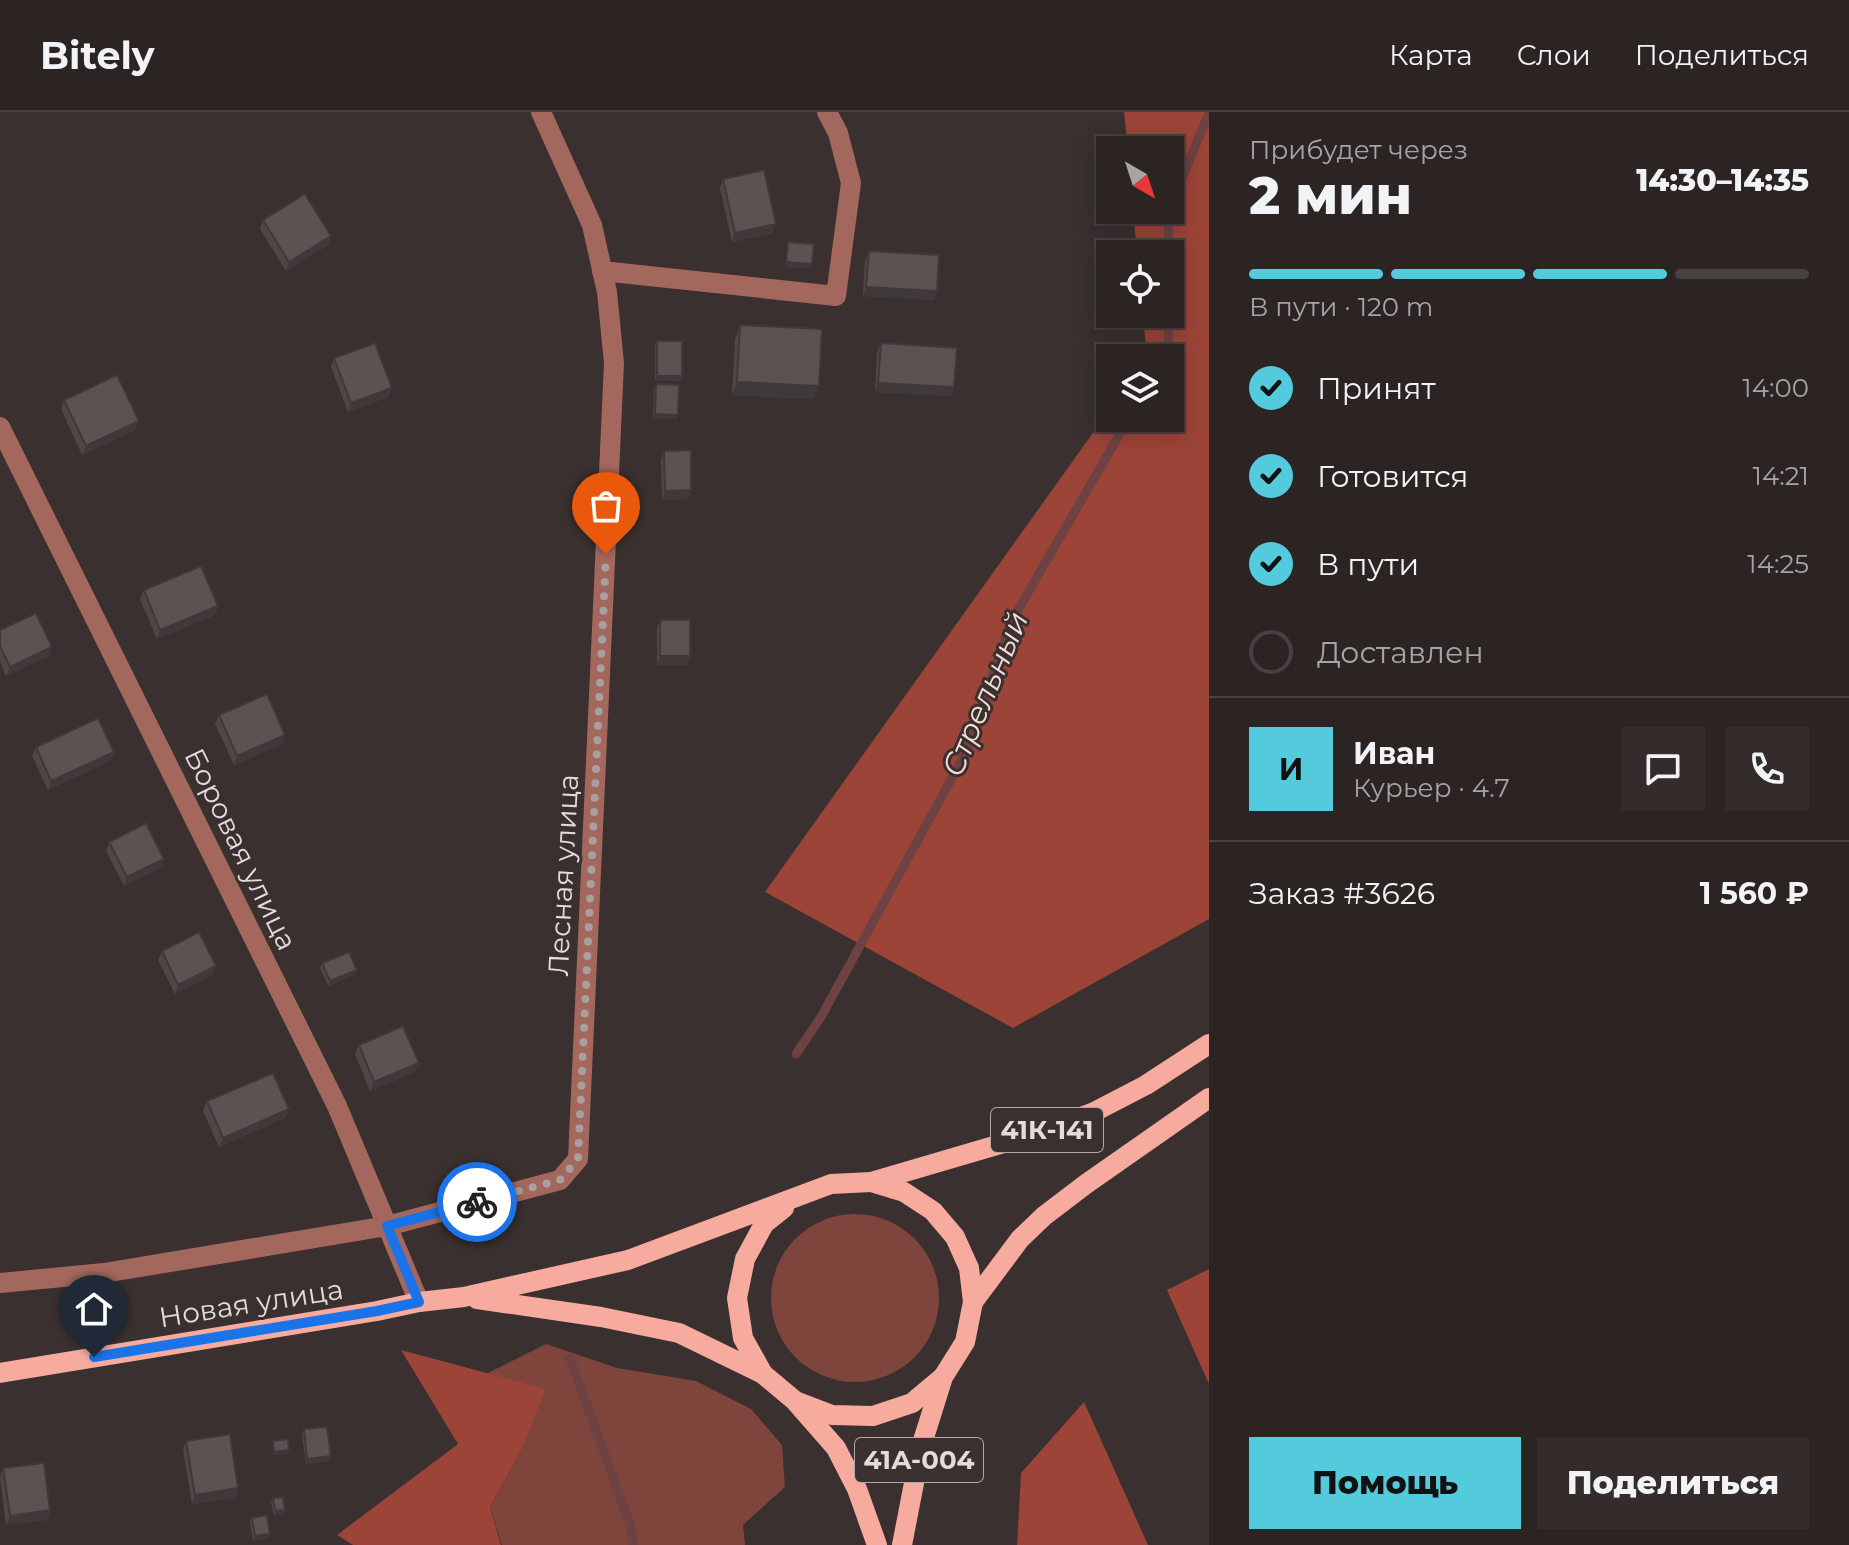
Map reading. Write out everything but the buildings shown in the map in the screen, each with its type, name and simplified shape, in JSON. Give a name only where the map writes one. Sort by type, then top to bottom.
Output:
[{"type":"main road","name":"41К-141","points":[[464,1297],[628,1260],[831,1184],[871,1182],[1045,1131],[1094,1112],[1146,1085],[1209,1044]]},
{"type":"main road","name":"41К-141","points":[[973,1302],[1020,1239],[1044,1216],[1209,1098]]},
{"type":"main road","name":"41К-141","points":[[464,1297],[601,1317],[679,1333],[763,1374],[794,1400],[832,1415],[873,1416],[912,1403],[943,1377],[965,1342],[973,1302],[969,1268],[955,1237],[933,1211],[904,1192],[871,1182]]},
{"type":"main road","name":"41К-141","points":[[763,1374],[743,1338],[737,1298],[745,1259],[764,1224],[796,1198]]},
{"type":"main road","name":"Новая улица","points":[[0,1373],[464,1297]]},
{"type":"main road","name":"41А-004","points":[[902,1545],[921,1447],[943,1377]]},
{"type":"main road","name":"41А-004","points":[[794,1400],[836,1448],[857,1489],[877,1545]]},
{"type":"street","name":"Лесная улица","points":[[0,1283],[104,1273],[387,1226],[560,1180],[578,1159],[614,363],[607,292],[592,225],[541,112]]},
{"type":"street","points":[[602,271],[836,296],[851,183],[838,133],[827,112]]},
{"type":"street","name":"Боровая улица","points":[[0,427],[337,1106],[419,1302]]},
{"type":"shaded area","points":[[1124,112],[1209,112],[1209,919],[1013,1028],[765,892],[1096,429],[1096,432],[1184,432],[1184,344],[1146,344],[1144,328],[1184,328],[1184,240],[1136,240],[1134,224],[1184,224],[1184,136],[1127,136]]},
{"type":"shaded area","points":[[855,1214],[887,1220],[915,1238],[933,1266],[939,1298],[933,1330],[915,1358],[887,1376],[855,1382],[823,1376],[795,1358],[777,1330],[771,1298],[777,1266],[795,1238],[823,1220]]},
{"type":"shaded area","points":[[1209,1269],[1209,1384],[1167,1290]]},
{"type":"shaded area","points":[[546,1344],[617,1368],[696,1381],[751,1409],[782,1445],[785,1487],[743,1525],[745,1545],[502,1545],[490,1507],[521,1451],[488,1373]]},
{"type":"shaded area","points":[[401,1350],[546,1389],[521,1451],[490,1507],[501,1545],[353,1545],[337,1535],[458,1444]]},
{"type":"shaded area","points":[[1084,1402],[1148,1545],[1017,1545],[1021,1473]]},
{"type":"waterway","name":"Стрельный","points":[[1184,174],[1209,113]]},
{"type":"waterway","name":"Стрельный","points":[[1168,240],[1169,224]]},
{"type":"waterway","name":"Стрельный","points":[[1168,344],[1169,328]]},
{"type":"waterway","name":"Стрельный","points":[[796,1054],[821,1017],[964,756],[1011,622],[1121,432]]},
{"type":"waterway","name":"Стрельный","points":[[570,1358],[632,1530],[633,1545]]},
{"type":"way so far","points":[[477,1202],[560,1180],[578,1159],[606,554]]},
{"type":"route","points":[[94,1357],[419,1302],[387,1226],[477,1202]]}]
